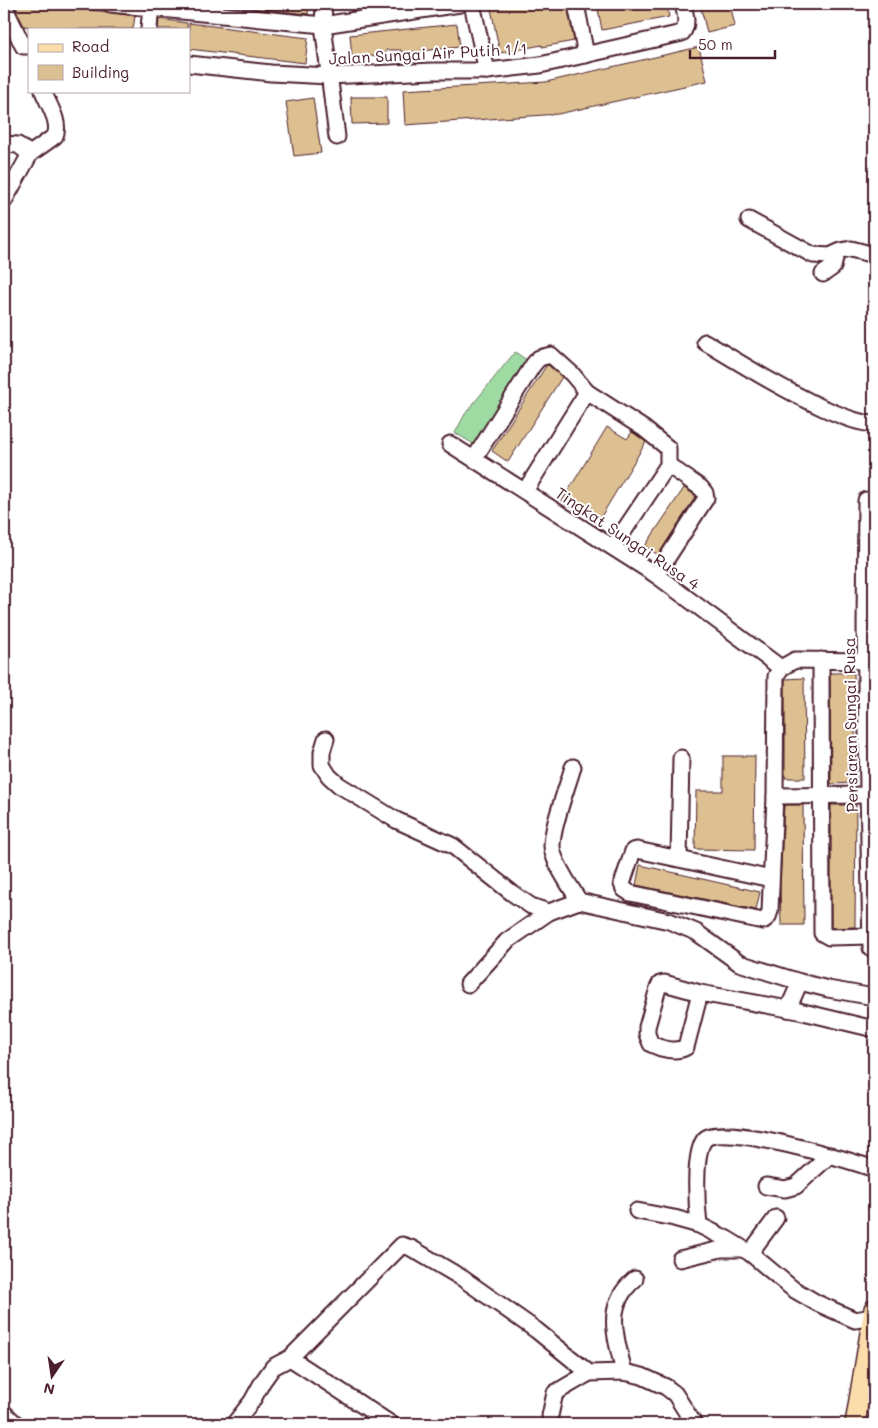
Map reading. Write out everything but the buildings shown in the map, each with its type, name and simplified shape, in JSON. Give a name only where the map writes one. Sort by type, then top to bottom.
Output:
[{"type":"main road","points":[[855,1424],[873,1313]]},
{"type":"street","points":[[110,4],[151,6],[323,25],[460,4]]},
{"type":"street","points":[[324,4],[323,25],[337,137]]},
{"type":"street","points":[[472,4],[487,71]]},
{"type":"street","points":[[576,4],[586,55]]},
{"type":"street","name":"Jalan Sungai Air Putih 1/1","points":[[190,64],[271,73],[328,76],[434,71],[487,71],[540,65],[682,33],[686,19],[684,4]]},
{"type":"street","points":[[4,6],[27,50]]},
{"type":"street","points":[[149,28],[151,6]]},
{"type":"street","points":[[4,201],[30,154],[57,133],[57,125],[43,92]]},
{"type":"street","points":[[4,144],[18,144],[30,154]]},
{"type":"street","points":[[749,220],[814,255],[825,257],[851,249],[874,255]]},
{"type":"street","points":[[823,274],[832,267],[836,254]]},
{"type":"street","points":[[705,342],[751,370],[811,402],[854,421],[874,424]]},
{"type":"street","points":[[474,459],[539,358],[551,355],[572,374],[587,392],[642,428],[668,448],[668,465],[613,548]]},
{"type":"street","points":[[524,491],[587,392]]},
{"type":"street","name":"Tingkat Sungai Rusa 4","points":[[450,444],[656,575],[781,668]]},
{"type":"street","points":[[656,575],[706,498],[701,488],[668,465]]},
{"type":"street","name":"Persiaran Sungai Rusa","points":[[822,795],[822,933],[828,937],[871,942],[866,661],[870,628],[866,500]]},
{"type":"street","points":[[771,879],[637,850],[633,851],[622,884],[626,891],[763,921],[768,917],[771,879],[775,796],[776,680],[781,668],[795,660],[866,661]]},
{"type":"street","points":[[821,660],[822,795]]},
{"type":"street","points":[[326,739],[322,752],[322,765],[329,776],[339,785],[396,820],[453,846],[518,898],[531,906],[550,912]]},
{"type":"street","points":[[679,858],[681,758]]},
{"type":"street","points":[[573,767],[554,832],[552,847],[555,858],[579,901]]},
{"type":"street","points":[[775,796],[869,794]]},
{"type":"street","points":[[468,984],[507,941],[550,912],[579,901],[660,919],[686,927],[739,963],[800,982],[874,997]]},
{"type":"street","points":[[788,1009],[800,982]]},
{"type":"street","points":[[700,993],[686,1047],[674,1050],[651,1044],[647,1028],[660,984],[666,983],[700,993],[788,1009],[874,1028]]},
{"type":"street","points":[[699,1225],[696,1193],[699,1152],[701,1144],[709,1136],[732,1134],[798,1147],[874,1169]]},
{"type":"street","points":[[766,1186],[785,1189],[796,1186],[830,1155]]},
{"type":"street","points":[[637,1211],[699,1225],[746,1251],[793,1289],[817,1303],[855,1320],[873,1313]]},
{"type":"street","points":[[746,1251],[776,1218]]},
{"type":"street","points":[[234,1424],[252,1401],[273,1367],[290,1358],[402,1246],[411,1248],[462,1278],[536,1330],[589,1372]]},
{"type":"street","points":[[680,1259],[721,1249],[746,1251]]},
{"type":"street","points":[[624,1372],[614,1331],[614,1316],[620,1297],[635,1279]]},
{"type":"street","points":[[290,1358],[391,1424]]},
{"type":"street","points":[[550,1416],[555,1394],[589,1372],[624,1372],[642,1376],[666,1387],[675,1394],[694,1424]]},
{"type":"street","points":[[4,1413],[16,1424]]},
{"type":"green space","points":[[515,352],[531,363],[477,446],[455,433],[465,414]]}]
